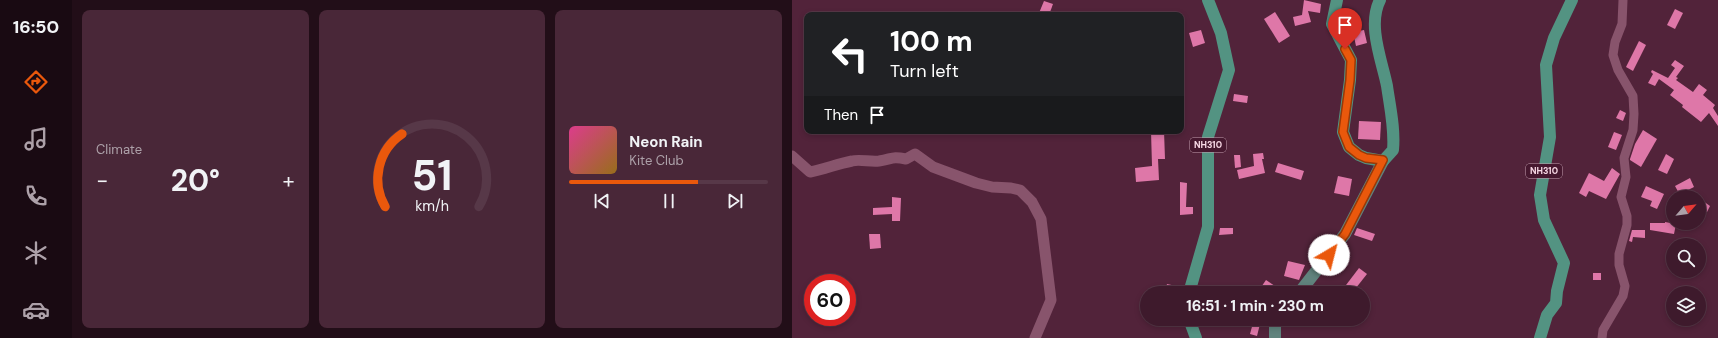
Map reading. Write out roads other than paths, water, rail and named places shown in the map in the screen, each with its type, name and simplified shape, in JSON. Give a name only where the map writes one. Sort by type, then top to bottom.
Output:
[{"type":"highway","name":"NH310","points":[[1191,286],[1208,227],[1208,137],[1229,70],[1221,33],[1208,0]]},
{"type":"highway","points":[[1337,0],[1332,24],[1351,60],[1350,80],[1343,132],[1349,147],[1359,155],[1366,158],[1383,160],[1393,150],[1394,135],[1386,85],[1376,44],[1375,9],[1380,0]]},
{"type":"highway","name":"NH310","points":[[1540,338],[1547,315],[1556,303],[1564,263],[1544,220],[1540,195],[1550,137],[1546,64],[1554,38],[1572,0]]},
{"type":"highway","points":[[1192,326],[1196,338]]},
{"type":"main road","points":[[1304,286],[1345,234],[1383,160]]},
{"type":"main road","points":[[1275,326],[1275,338]]},
{"type":"street","points":[[1602,338],[1603,330],[1623,296],[1625,286],[1619,265],[1619,254],[1627,225],[1627,216],[1622,196],[1626,177],[1624,158],[1632,130],[1634,114],[1633,96],[1618,70],[1613,55],[1614,42],[1622,24],[1623,0]]},
{"type":"street","points":[[792,156],[810,172],[826,169],[853,160],[866,162],[881,161],[893,157],[906,159],[915,154],[933,167],[976,183],[992,187],[1020,190],[1032,202],[1041,219],[1051,300],[1035,338]]}]
